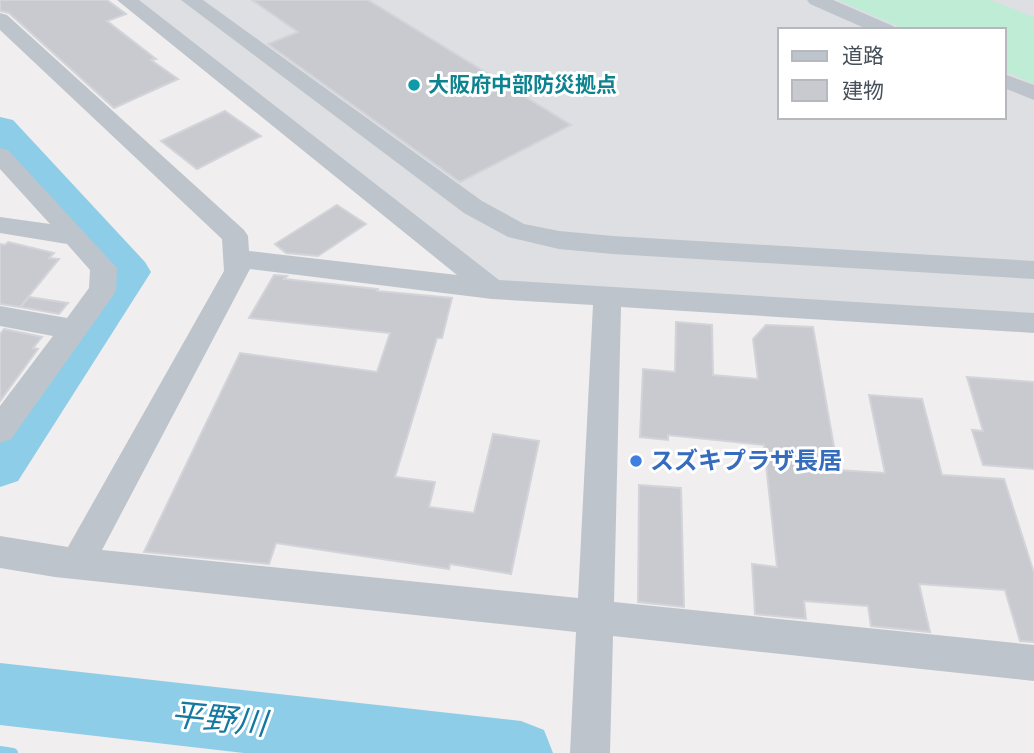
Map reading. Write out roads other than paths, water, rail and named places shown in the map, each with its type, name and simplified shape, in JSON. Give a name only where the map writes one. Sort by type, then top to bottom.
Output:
[{"type":"street","points":[[127,0],[492,289]]},
{"type":"street","points":[[191,0],[472,207],[517,231],[559,240],[613,245],[1034,270]]},
{"type":"street","points":[[817,0],[881,28]]},
{"type":"street","points":[[0,19],[235,236],[237,271],[66,562]]},
{"type":"street","points":[[1006,81],[1034,93]]},
{"type":"street","points":[[0,155],[104,268],[102,290],[73,329],[12,394],[0,430]]},
{"type":"street","points":[[0,225],[75,237]]},
{"type":"street","points":[[236,258],[492,289],[1034,323]]},
{"type":"street","points":[[590,753],[607,297]]},
{"type":"street","points":[[0,316],[73,329]]},
{"type":"street","points":[[0,552],[66,562],[594,619],[1034,663]]},
{"type":"waterway","name":"平野川","points":[[0,128],[130,272],[0,466]]},
{"type":"waterway","name":"平野川","points":[[0,694],[521,753]]},
{"type":"waterway","points":[[0,751],[13,753]]},
{"type":"place","name":"大阪府中部防災拠点","points":[[414,85]]},
{"type":"place","name":"スズキプラザ長居","points":[[636,461]]}]
